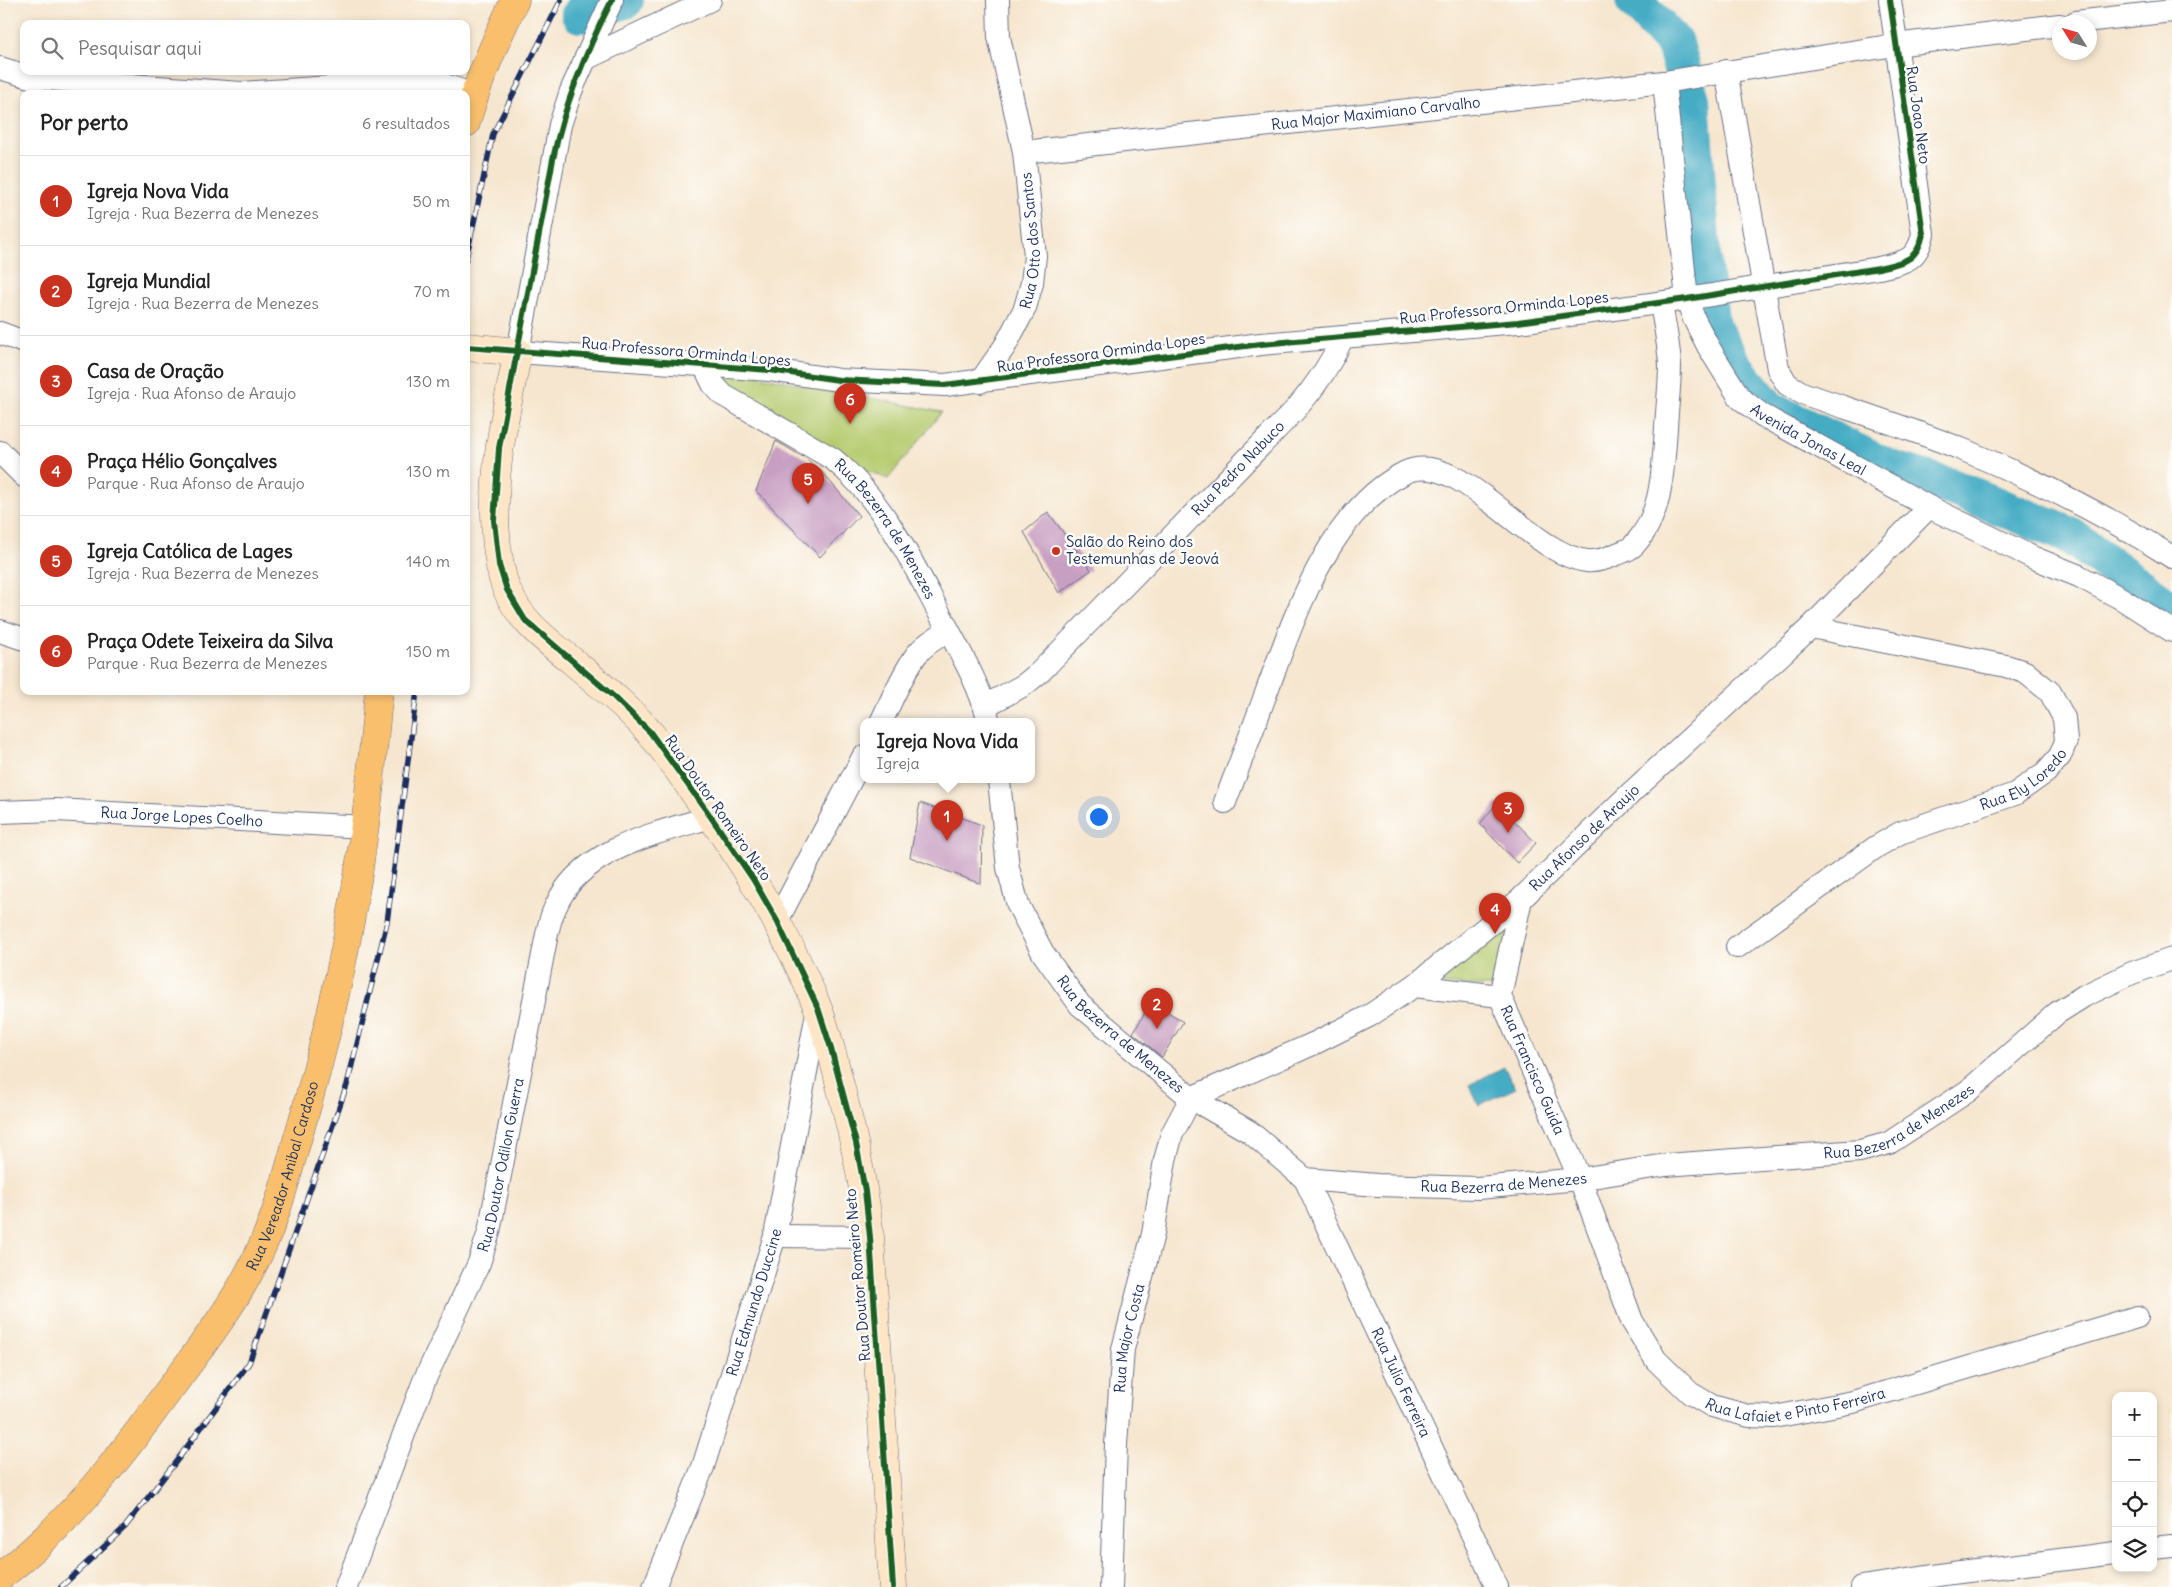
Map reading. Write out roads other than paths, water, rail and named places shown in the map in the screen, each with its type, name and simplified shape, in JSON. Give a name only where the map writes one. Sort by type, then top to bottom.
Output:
[{"type":"main road","points":[[470,109],[496,40],[515,0]]},
{"type":"main road","name":"Rua Vereador Anibal Cardoso","points":[[0,1576],[41,1543],[78,1504],[141,1428],[242,1285],[264,1242],[278,1203],[316,1078],[349,924],[365,827],[379,695]]},
{"type":"street","points":[[584,59],[710,0]]},
{"type":"street","name":"Rua Otto dos Santos","points":[[980,382],[1016,329],[1025,308],[1032,283],[1035,256],[1024,152],[999,37],[998,0]]},
{"type":"street","name":"Rua Joao Neto","points":[[1890,0],[1923,234]]},
{"type":"street","points":[[470,347],[518,352],[560,125],[584,59],[607,10]]},
{"type":"street","points":[[2097,20],[2172,11]]},
{"type":"street","name":"Rua Major Maximiano Carvalho","points":[[1024,152],[1672,80],[1895,45],[2052,25]]},
{"type":"street","points":[[0,68],[20,74]]},
{"type":"street","points":[[1716,73],[1753,288],[1778,369],[1788,384],[1802,392],[1964,450],[2030,479],[2121,525],[2172,557]]},
{"type":"street","points":[[23,75],[33,78],[199,90]]},
{"type":"street","name":"Avenida Jonas Leal","points":[[1672,80],[1693,298],[1706,341],[1740,398],[1762,415],[1929,507],[2034,558],[2079,576],[2122,599],[2172,631]]},
{"type":"street","points":[[286,90],[420,81],[439,82],[461,90]]},
{"type":"street","points":[[470,94],[474,95]]},
{"type":"street","name":"Rua Professora Orminda Lopes","points":[[518,352],[770,370],[839,380],[945,385],[980,382],[1261,344],[1518,322],[1661,303],[1879,268],[1907,261],[1920,246],[1923,234]]},
{"type":"street","points":[[1225,802],[1295,616],[1319,565],[1362,505],[1405,472],[1428,468],[1453,476],[1495,504],[1515,522],[1559,552],[1587,561],[1608,558],[1632,548],[1648,527],[1662,483],[1670,365],[1661,303]]},
{"type":"street","points":[[0,332],[20,340]]},
{"type":"street","name":"Rua Pedro Nabuco","points":[[987,714],[1040,672],[1241,466],[1316,386],[1332,362],[1343,337]]},
{"type":"street","name":"Rua Doutor Romeiro Neto","points":[[518,352],[499,448],[495,494],[494,521],[499,565],[507,590],[525,620],[613,696],[650,732],[711,817],[753,879],[777,921],[818,1008],[830,1045],[856,1143],[865,1191],[870,1237],[893,1587]]},
{"type":"street","name":"Rua Bezerra de Menezes","points":[[704,366],[713,384],[723,395],[833,459],[860,484],[906,552],[974,679],[987,714]]},
{"type":"street","points":[[0,452],[20,472]]},
{"type":"street","name":"Rua Afonso de Araujo","points":[[1191,1098],[1315,1043],[1369,1016],[1414,986],[1521,899],[1633,791],[1811,627],[1929,507]]},
{"type":"street","name":"Rua Ely Loredo","points":[[1737,947],[1876,847],[1900,833],[2015,794],[2046,772],[2060,756],[2066,741],[2064,718],[2050,692],[2025,672],[2006,666],[1811,627]]},
{"type":"street","points":[[0,631],[20,637]]},
{"type":"street","points":[[883,718],[918,653],[933,640],[948,631]]},
{"type":"street","points":[[777,921],[860,763]]},
{"type":"street","name":"Rua Bezerra de Menezes","points":[[999,783],[1008,868],[1018,905],[1043,953],[1080,1005],[1191,1098],[1250,1132],[1305,1179],[1376,1185],[1478,1188],[1580,1179],[1666,1165],[1860,1151],[1889,1143],[1968,1091],[2057,1013],[2084,996],[2132,973],[2172,959]]},
{"type":"street","name":"Rua Jorge Lopes Coelho","points":[[0,812],[56,810],[365,827]]},
{"type":"street","name":"Rua Doutor Odilon Guerra","points":[[346,1587],[424,1381],[475,1272],[489,1232],[547,934],[555,907],[568,887],[588,866],[610,851],[666,830],[711,817]]},
{"type":"street","name":"Rua Francisco Guida","points":[[1521,899],[1500,996],[1580,1179]]},
{"type":"street","points":[[1414,986],[1500,996]]},
{"type":"street","name":"Rua Edmundo Duccine","points":[[654,1587],[704,1467],[774,1236],[818,1008]]},
{"type":"street","name":"Rua Major Costa","points":[[1111,1587],[1116,1454],[1123,1349],[1153,1234],[1165,1160],[1172,1134],[1191,1098]]},
{"type":"street","name":"Rua Julio Ferreira","points":[[1305,1179],[1497,1587]]},
{"type":"street","name":"Rua Lafaiet e Pinto Ferreira","points":[[1580,1179],[1632,1321],[1656,1360],[1690,1393],[1712,1406],[1749,1416],[1774,1417],[1854,1402],[2137,1317]]},
{"type":"street","points":[[774,1236],[870,1237]]},
{"type":"street","points":[[2157,1548],[2172,1546]]},
{"type":"street","points":[[1862,1587],[1952,1573],[2112,1553]]},
{"type":"water","points":[[1504,1067],[1516,1088],[1479,1105],[1469,1085]]},
{"type":"waterway","points":[[580,14],[625,0]]},
{"type":"waterway","points":[[1634,0],[1675,44],[1691,100],[1703,268],[1711,326],[1737,371],[1769,409],[1888,468],[1954,488],[2069,535],[2172,610]]},
{"type":"railway","points":[[470,240],[493,134],[561,0]]},
{"type":"railway","points":[[61,1587],[125,1527],[249,1363],[347,1085],[387,922],[416,695]]},
{"type":"place","name":"Praça Odete Teixeira da Silva","points":[[850,424]]},
{"type":"place","name":"Igreja Católica de Lages","points":[[808,504]]},
{"type":"place","name":"Salão do Reino dos Testemunhas de Jeová","points":[[1056,551]]},
{"type":"place","name":"Casa de Oração","points":[[1508,833]]},
{"type":"place","name":"Igreja Nova Vida","points":[[947,841]]},
{"type":"place","name":"Praça Hélio Gonçalves","points":[[1495,934]]},
{"type":"place","name":"Igreja Mundial","points":[[1157,1029]]}]
